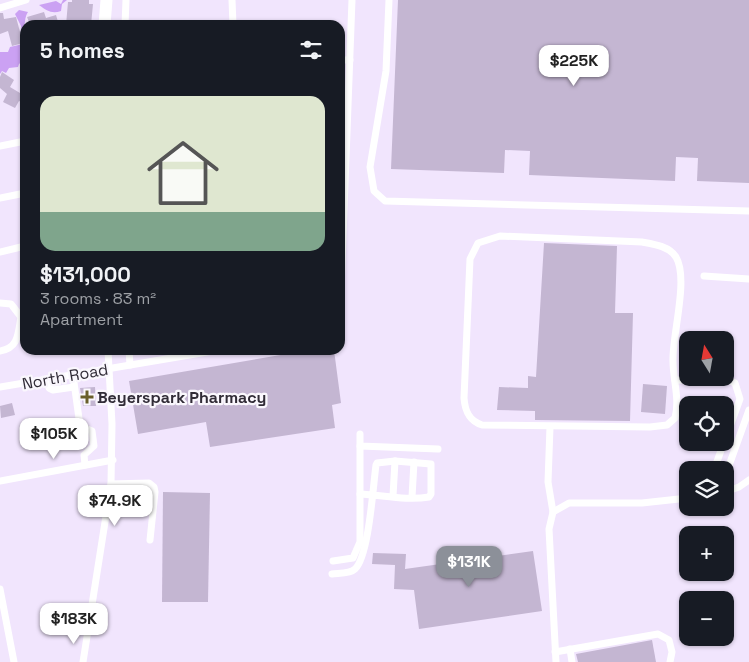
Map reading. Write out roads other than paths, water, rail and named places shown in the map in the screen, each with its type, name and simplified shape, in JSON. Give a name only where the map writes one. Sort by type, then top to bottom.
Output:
[{"type":"street","points":[[0,8],[26,0]]},
{"type":"street","points":[[102,20],[104,0]]},
{"type":"street","points":[[108,20],[109,0]]},
{"type":"street","points":[[125,20],[126,0]]},
{"type":"street","points":[[232,0],[233,20]]},
{"type":"street","points":[[345,188],[352,0]]},
{"type":"street","points":[[389,0],[386,71],[370,167],[374,190],[385,201],[749,211]]},
{"type":"street","points":[[345,60],[350,60]]},
{"type":"street","points":[[0,146],[20,142]]},
{"type":"street","points":[[0,198],[20,194]]},
{"type":"street","points":[[500,236],[642,242],[668,250],[676,258],[680,270],[673,360],[677,412],[675,418],[667,425],[650,427],[550,427],[482,425],[472,420],[466,411],[464,398],[470,259],[474,247],[485,239],[500,236]]},
{"type":"street","points":[[0,252],[20,247]]},
{"type":"street","points":[[704,276],[749,279]]},
{"type":"street","points":[[0,303],[11,304],[20,313]]},
{"type":"street","points":[[0,351],[11,347],[15,343],[20,326]]},
{"type":"street","points":[[83,662],[111,484],[112,460],[108,355]]},
{"type":"street","points":[[129,355],[130,365]]},
{"type":"street","name":"North Road","points":[[0,387],[189,355]]},
{"type":"street","points":[[73,375],[80,426],[92,431],[94,434],[94,446],[84,454],[85,465]]},
{"type":"street","points":[[46,380],[49,388],[53,390],[74,386]]},
{"type":"street","points":[[675,380],[728,380],[735,383],[740,399],[734,416]]},
{"type":"street","points":[[731,461],[749,410]]},
{"type":"street","points":[[550,427],[548,482],[553,512],[549,529],[556,662]]},
{"type":"street","points":[[333,561],[353,558],[360,542],[360,434]]},
{"type":"street","points":[[360,446],[438,449]]},
{"type":"street","points":[[0,480],[112,460]]},
{"type":"street","points":[[332,574],[350,571],[360,562],[366,543],[372,495],[378,463],[395,461],[431,464],[431,494],[425,498],[372,495],[360,494]]},
{"type":"street","points":[[393,496],[395,461]]},
{"type":"street","points":[[412,497],[414,462]]},
{"type":"street","points":[[734,488],[749,480]]},
{"type":"street","points":[[111,484],[149,483],[154,487],[150,540]]},
{"type":"street","points":[[553,512],[569,503],[642,503],[679,499]]},
{"type":"street","points":[[0,588],[4,624],[14,662]]},
{"type":"street","points":[[79,662],[87,627]]},
{"type":"street","points":[[555,652],[658,634],[669,640],[672,652],[670,662]]},
{"type":"street","points":[[570,649],[572,662]]},
{"type":"place","name":"Beyerspark Pharmacy","points":[[87,397]]}]
